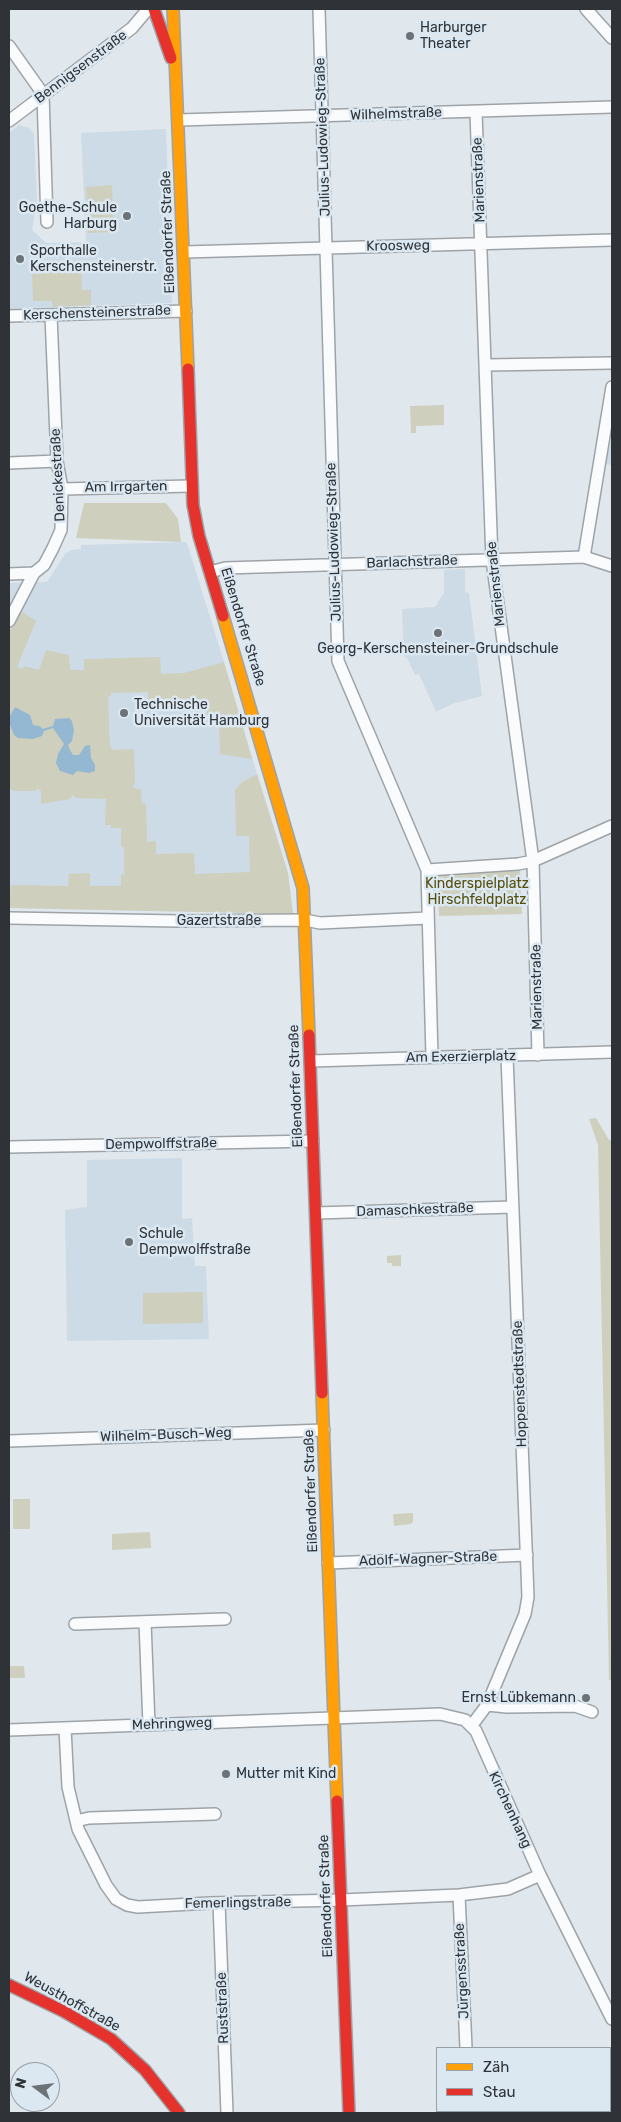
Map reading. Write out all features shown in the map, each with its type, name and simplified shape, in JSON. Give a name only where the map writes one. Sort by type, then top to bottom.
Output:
[{"type":"main road","name":"Eißendorfer Straße","points":[[154,9],[176,74]]},
{"type":"main road","name":"Eißendorfer Straße","points":[[173,9],[184,252],[191,486],[199,536],[296,859],[303,888],[306,920],[349,2113]]},
{"type":"main road","name":"Weusthoffstraße","points":[[9,1985],[63,2011],[111,2039],[146,2070],[179,2113]]},
{"type":"street","name":"Bennigsenstraße","points":[[9,121],[132,28],[148,9]]},
{"type":"street","name":"Julius-Ludowieg-Straße","points":[[319,9],[338,661],[427,870],[432,1057]]},
{"type":"street","points":[[586,9],[612,38]]},
{"type":"street","points":[[9,46],[44,94],[47,222]]},
{"type":"street","name":"Wilhelmstraße","points":[[179,120],[612,107]]},
{"type":"street","name":"Marienstraße","points":[[476,112],[492,560],[533,861],[538,1055]]},
{"type":"street","name":"Kroosweg","points":[[184,252],[612,240]]},
{"type":"street","name":"Kerschensteinerstraße","points":[[9,316],[186,310]]},
{"type":"street","name":"Denickestraße","points":[[9,621],[34,573],[44,565],[59,537],[62,523],[62,489],[57,461],[51,315]]},
{"type":"street","points":[[486,365],[612,363]]},
{"type":"street","points":[[584,557],[612,387]]},
{"type":"street","points":[[9,463],[57,461]]},
{"type":"street","name":"Am Irrgarten","points":[[62,489],[191,486]]},
{"type":"street","name":"Barlachstraße","points":[[210,572],[225,568],[584,557],[612,566]]},
{"type":"street","points":[[9,574],[34,573]]},
{"type":"street","points":[[427,870],[518,864],[533,861],[612,826]]},
{"type":"street","name":"Gazertstraße","points":[[9,918],[178,921],[306,920],[320,922],[428,918]]},
{"type":"street","name":"Am Exerzierplatz","points":[[310,1061],[612,1052]]},
{"type":"street","name":"Hoppenstedtstraße","points":[[472,1725],[487,1705],[525,1614],[528,1597],[507,1056]]},
{"type":"street","name":"Dempwolffstraße","points":[[9,1147],[313,1141]]},
{"type":"street","name":"Damaschkestraße","points":[[316,1213],[513,1207]]},
{"type":"street","name":"Wilhelm-Busch-Weg","points":[[9,1440],[324,1430]]},
{"type":"street","name":"Adolf-Wagner-Straße","points":[[328,1563],[527,1555]]},
{"type":"street","points":[[75,1624],[225,1618]]},
{"type":"street","points":[[145,1622],[150,1724]]},
{"type":"street","points":[[487,1705],[507,1707],[575,1706],[592,1712]]},
{"type":"street","points":[[335,1717],[440,1714],[458,1717],[472,1725]]},
{"type":"street","name":"Mehringweg","points":[[9,1730],[335,1717]]},
{"type":"street","name":"Kirchenhang","points":[[472,1725],[540,1875],[612,2019]]},
{"type":"street","name":"Femerlingstraße","points":[[64,1728],[68,1787],[76,1821],[85,1845],[102,1878],[116,1899],[122,1904],[138,1906],[220,1907],[459,1895],[508,1889],[540,1875]]},
{"type":"street","points":[[76,1821],[89,1818],[214,1814]]},
{"type":"street","name":"Jürgensstraße","points":[[459,1895],[466,2047]]},
{"type":"street","name":"Ruststraße","points":[[220,1907],[227,2113]]},
{"type":"shaded area","name":"Goethe-Schule Harburg","points":[[19,125],[29,128],[34,134],[37,202],[32,230],[46,243],[86,242],[81,133],[166,129],[172,303],[9,309],[9,133]]},
{"type":"shaded area","points":[[612,432],[612,465],[606,464]]},
{"type":"shaded area","name":"Technische Universität Hamburg","points":[[187,543],[288,873],[293,914],[9,908],[9,583],[47,582],[65,554],[71,550],[81,549],[81,545]]},
{"type":"shaded area","name":"Georg-Kerschensteiner-Grundschule","points":[[465,569],[465,592],[469,593],[482,696],[455,703],[436,712],[419,674],[415,675],[407,658],[404,656],[402,609],[435,607],[444,593],[444,570]]},
{"type":"shaded area","name":"Schule Dempwolffstraße","points":[[182,1158],[182,1219],[192,1218],[195,1266],[206,1266],[209,1339],[67,1341],[65,1210],[87,1207],[87,1160]]},
{"type":"green space","points":[[112,185],[114,232],[88,233],[86,187]]},
{"type":"green space","points":[[81,267],[82,290],[91,290],[91,305],[53,307],[52,301],[33,301],[32,274],[41,274],[41,268]]},
{"type":"green space","points":[[444,405],[444,425],[416,426],[416,433],[411,433],[410,406]]},
{"type":"green space","points":[[84,503],[166,503],[178,519],[181,542],[76,538]]},
{"type":"green space","points":[[21,611],[36,621],[17,667],[23,669],[24,666],[39,670],[46,650],[69,655],[70,670],[84,670],[84,659],[160,657],[161,674],[184,673],[224,662],[252,759],[220,754],[219,716],[207,716],[206,704],[203,701],[197,704],[197,701],[167,701],[167,704],[148,705],[148,692],[111,693],[111,696],[108,697],[110,747],[113,750],[134,749],[135,783],[133,787],[141,789],[142,803],[146,804],[147,842],[156,841],[156,854],[194,853],[195,874],[250,872],[249,836],[236,836],[235,790],[242,782],[257,774],[288,873],[293,914],[9,908],[11,885],[68,886],[69,874],[90,873],[90,886],[121,886],[121,875],[124,874],[124,847],[121,846],[121,828],[111,828],[111,825],[105,825],[106,799],[76,798],[73,795],[70,799],[41,804],[41,791],[38,788],[35,791],[14,791],[9,788],[9,632]]},
{"type":"green space","name":"Kinderspielplatz Hirschfeldplatz","points":[[520,868],[522,914],[439,916],[437,872]]},
{"type":"green space","points":[[596,1118],[609,1140],[612,1140],[612,1680],[609,1680],[598,1145],[589,1119]]},
{"type":"green space","points":[[401,1255],[401,1266],[392,1266],[392,1263],[387,1263],[387,1256]]},
{"type":"green space","points":[[203,1292],[203,1323],[143,1324],[143,1293]]},
{"type":"green space","points":[[13,1499],[30,1499],[30,1529],[13,1529]]},
{"type":"green space","points":[[413,1513],[413,1522],[394,1526],[393,1514]]},
{"type":"green space","points":[[150,1532],[151,1548],[112,1550],[112,1534]]},
{"type":"green space","points":[[9,1666],[24,1666],[25,1678],[9,1678]]},
{"type":"water","points":[[15,707],[30,715],[33,725],[40,726],[42,729],[53,726],[55,719],[69,718],[72,721],[74,730],[72,741],[68,745],[70,750],[73,755],[79,755],[85,746],[90,745],[95,771],[89,773],[77,771],[73,775],[60,771],[56,763],[58,754],[64,744],[53,728],[44,731],[42,736],[33,739],[18,738],[14,735],[9,722]]},
{"type":"traffic: slow","points":[[173,9],[188,369]]},
{"type":"traffic: slow","points":[[223,616],[303,888],[309,1035]]},
{"type":"traffic: slow","points":[[322,1393],[337,1801]]},
{"type":"traffic: jam","points":[[154,9],[171,58]]},
{"type":"traffic: jam","points":[[188,369],[193,505],[199,536],[223,616]]},
{"type":"traffic: jam","points":[[309,1035],[322,1393]]},
{"type":"traffic: jam","points":[[337,1801],[349,2113]]},
{"type":"traffic: jam","points":[[9,1985],[63,2011],[111,2039],[145,2070],[179,2113]]},
{"type":"place","name":"Harburger Theater","points":[[410,36]]},
{"type":"place","name":"Goethe-Schule Harburg","points":[[127,216]]},
{"type":"place","name":"Sporthalle Kerschensteinerstr.","points":[[20,259]]},
{"type":"place","name":"Georg-Kerschensteiner-Grundschule","points":[[438,633]]},
{"type":"place","name":"Technische Universität Hamburg","points":[[124,713]]},
{"type":"place","name":"Schule Dempwolffstraße","points":[[129,1242]]},
{"type":"place","name":"Ernst Lübkemann","points":[[586,1698]]},
{"type":"place","name":"Mutter mit Kind","points":[[226,1774]]}]
